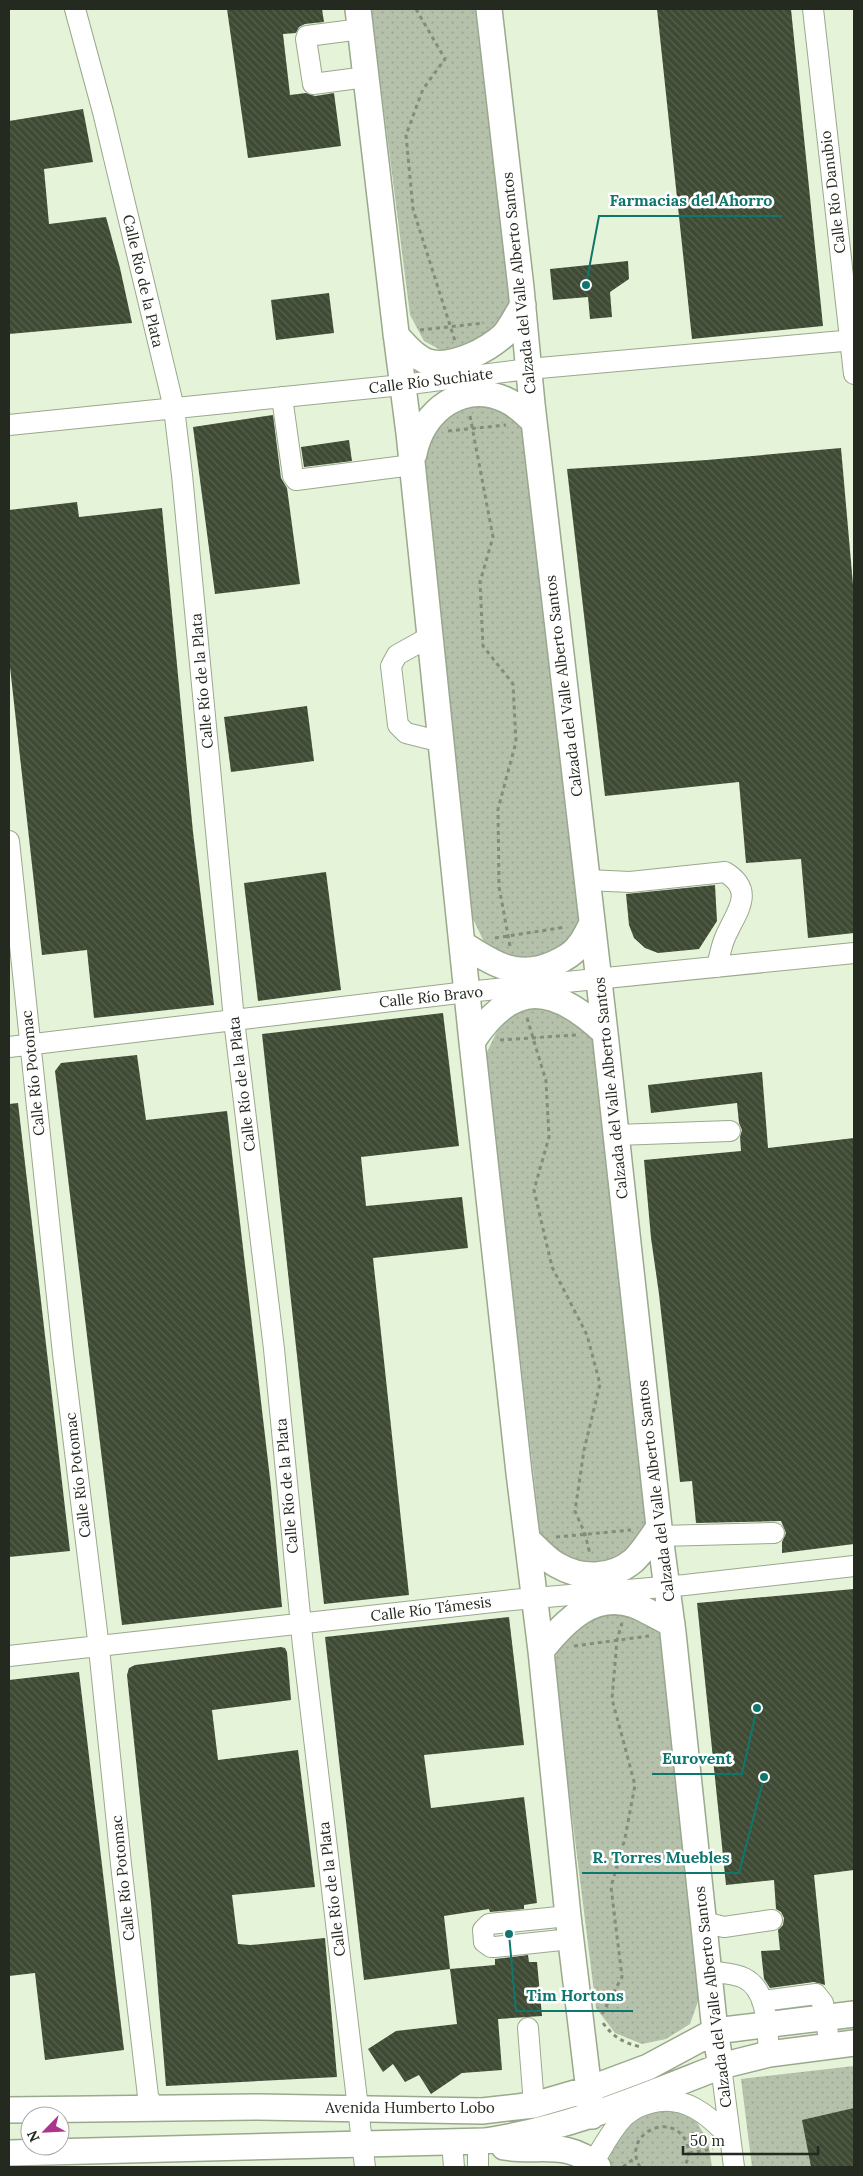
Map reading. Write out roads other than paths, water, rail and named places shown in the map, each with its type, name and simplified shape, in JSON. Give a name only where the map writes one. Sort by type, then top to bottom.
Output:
[{"type":"main road","name":"Calzada del Valle Alberto Santos","points":[[489,9],[523,305],[528,369],[522,423],[587,880],[599,979],[715,2032],[721,2066]]},
{"type":"main road","points":[[359,19],[405,333],[402,385],[431,636],[472,1042],[592,2116]]},
{"type":"main road","points":[[405,333],[414,354],[432,363],[460,359],[482,350],[505,334],[523,305]]},
{"type":"main road","points":[[412,465],[416,443],[426,421],[444,404],[466,395],[487,394],[507,400],[522,423]]},
{"type":"main road","points":[[462,943],[505,968],[516,971],[546,968],[562,960],[578,948],[592,923]]},
{"type":"main road","points":[[472,1042],[484,1024],[506,1004],[522,996],[542,996],[559,1000],[584,1013],[605,1033]]},
{"type":"main road","points":[[528,1540],[556,1564],[569,1570],[581,1574],[606,1574],[624,1567],[635,1560],[659,1531]]},
{"type":"main road","points":[[541,1651],[570,1618],[584,1609],[601,1603],[619,1602],[634,1606],[672,1628]]},
{"type":"main road","name":"Avenida Humberto Lobo","points":[[9,2110],[258,2106],[482,2111],[534,2105],[589,2089],[648,2067],[715,2032],[764,2013],[826,2017],[854,2014]]},
{"type":"main road","points":[[9,2153],[453,2155],[481,2141],[523,2136],[592,2116],[721,2066],[769,2054],[854,2043]]},
{"type":"main road","points":[[481,2141],[526,2150],[569,2149],[598,2163]]},
{"type":"street","name":"Calle Río de la Plata","points":[[75,9],[105,122],[174,408],[234,1020],[274,1350],[301,1624],[363,2156]]},
{"type":"street","name":"Calle Río Danubio","points":[[813,9],[852,341],[854,374]]},
{"type":"street","points":[[359,19],[307,36],[306,39],[312,84],[366,77]]},
{"type":"street","name":"Calle Río Suchiate","points":[[9,425],[402,385],[528,369],[852,341]]},
{"type":"street","points":[[282,397],[293,476],[296,480],[412,465]]},
{"type":"street","points":[[431,636],[397,655],[391,666],[398,725],[406,733],[442,742]]},
{"type":"street","name":"Calle Río Potomac","points":[[9,841],[64,1364],[99,1648],[120,1864],[148,2096],[154,2108]]},
{"type":"street","points":[[587,880],[630,882],[725,872],[734,877],[741,886],[742,904],[723,941],[717,967]]},
{"type":"street","name":"Calle Río Bravo","points":[[9,1047],[467,992],[854,953]]},
{"type":"street","points":[[616,1135],[730,1131]]},
{"type":"street","points":[[659,1531],[774,1532]]},
{"type":"street","name":"Calle Río Támesis","points":[[9,1656],[99,1648],[535,1598],[854,1566]]},
{"type":"street","points":[[704,1922],[724,1927],[772,1920]]},
{"type":"street","points":[[709,1971],[742,1977],[755,1988],[764,2013],[769,2054]]},
{"type":"street","points":[[826,2017],[830,2046]]},
{"type":"street","points":[[528,2028],[534,2105]]},
{"type":"street","name":"Calzada del Valle Alberto Santos","points":[[721,2066],[734,2167]]},
{"type":"street","points":[[598,2163],[616,2126],[627,2114],[645,2104],[660,2100],[688,2104],[714,2121],[731,2142]]},
{"type":"street","points":[[592,2116],[598,2163]]},
{"type":"street","points":[[478,2167],[481,2141]]},
{"type":"place","name":"Farmacias del Ahorro","points":[[586,285]]},
{"type":"place","name":"Eurovent","points":[[757,1708]]},
{"type":"place","name":"R. Torres Muebles","points":[[764,1777]]},
{"type":"place","name":"Tim Hortons","points":[[509,1934]]}]
